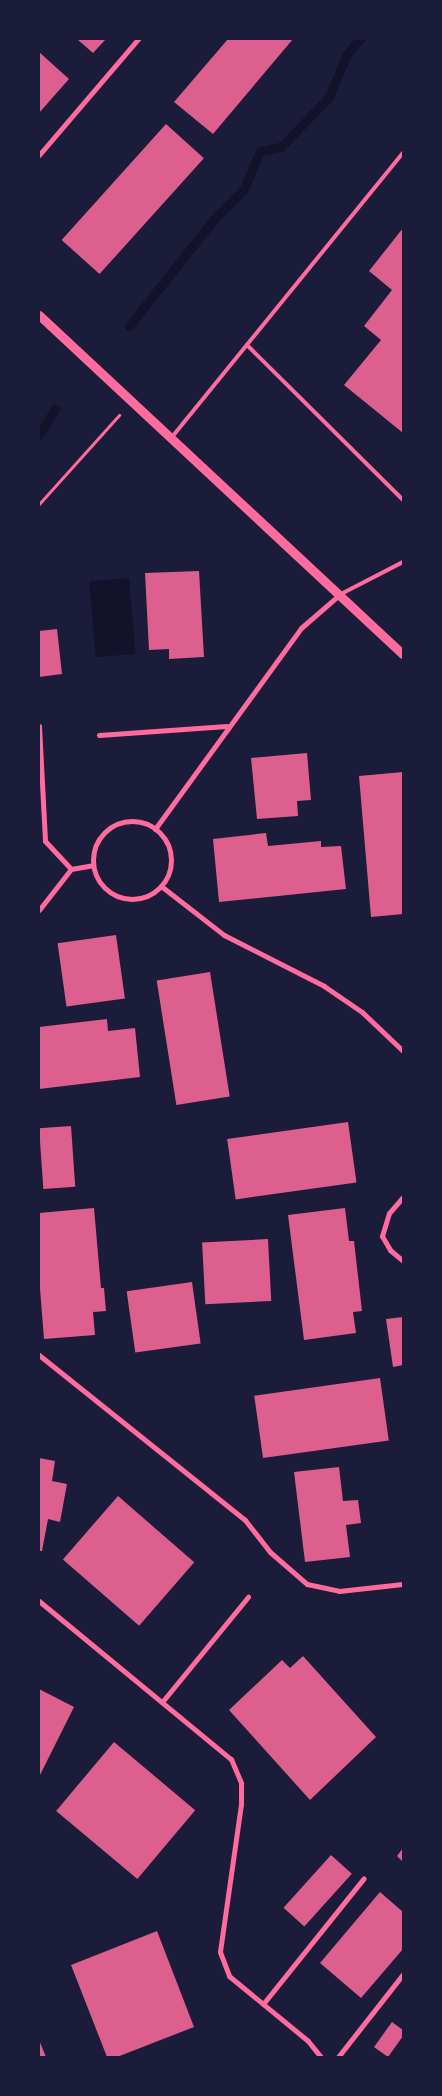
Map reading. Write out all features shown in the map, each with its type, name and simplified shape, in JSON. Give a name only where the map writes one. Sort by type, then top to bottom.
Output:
[{"type":"street","points":[[39,156],[138,39]]},
{"type":"street","points":[[39,315],[338,596],[403,654]]},
{"type":"street","points":[[155,829],[227,726],[301,628],[338,596]]},
{"type":"street","points":[[39,726],[45,841],[71,869]]},
{"type":"street","points":[[100,734],[227,726]]},
{"type":"street","points":[[137,821],[155,829],[168,843],[171,869],[161,886],[146,897],[120,898],[100,883],[93,865],[95,846],[112,826],[137,821]]},
{"type":"street","points":[[39,910],[71,869],[93,865]]},
{"type":"street","points":[[161,886],[224,935],[324,986],[362,1012],[403,1051]]},
{"type":"street","points":[[403,1197],[389,1213],[382,1236],[390,1250],[403,1261]]},
{"type":"street","points":[[39,1355],[245,1520],[270,1552],[307,1584],[339,1591],[403,1584]]},
{"type":"street","points":[[162,1702],[248,1597]]},
{"type":"street","points":[[39,1601],[231,1759],[241,1783],[220,1952],[229,1976],[308,2041],[321,2057]]},
{"type":"street","points":[[263,2004],[364,1878]]},
{"type":"street","points":[[338,2057],[403,1974]]},
{"type":"lane","points":[[170,438],[403,153]]},
{"type":"lane","points":[[247,345],[403,500]]},
{"type":"lane","points":[[338,596],[403,562]]},
{"type":"path","points":[[39,504],[131,402]]},
{"type":"shaded area","points":[[129,578],[136,654],[96,657],[89,581]]},
{"type":"building","points":[[77,39],[106,39],[93,53]]},
{"type":"building","points":[[228,39],[293,39],[213,134],[174,102]]},
{"type":"building","points":[[39,52],[69,79],[39,113]]},
{"type":"building","points":[[166,124],[204,158],[100,274],[62,240]]},
{"type":"building","points":[[403,228],[403,433],[344,385],[381,340],[364,326],[392,290],[369,271]]},
{"type":"building","points":[[199,571],[204,657],[169,659],[169,649],[149,650],[145,573]]},
{"type":"building","points":[[57,629],[62,674],[39,677],[39,631]]},
{"type":"building","points":[[307,753],[311,800],[297,801],[298,816],[257,819],[251,758]]},
{"type":"building","points":[[403,772],[403,914],[371,917],[359,776]]},
{"type":"building","points":[[266,833],[268,846],[321,841],[321,847],[341,846],[346,889],[219,902],[213,839]]},
{"type":"building","points":[[116,935],[125,998],[66,1007],[58,943]]},
{"type":"building","points":[[210,972],[230,1096],[176,1105],[157,980]]},
{"type":"building","points":[[107,1019],[108,1031],[135,1028],[140,1077],[39,1089],[39,1027]]},
{"type":"building","points":[[348,1122],[356,1182],[236,1199],[227,1139]]},
{"type":"building","points":[[71,1126],[75,1187],[43,1189],[39,1128]]},
{"type":"building","points":[[94,1208],[101,1288],[104,1288],[106,1311],[93,1312],[95,1335],[44,1339],[39,1276],[39,1213]]},
{"type":"building","points":[[345,1208],[349,1241],[354,1241],[362,1311],[353,1312],[356,1333],[304,1340],[288,1215]]},
{"type":"building","points":[[268,1239],[271,1301],[205,1304],[202,1242]]},
{"type":"building","points":[[192,1282],[201,1343],[135,1353],[127,1291]]},
{"type":"building","points":[[403,1317],[403,1365],[393,1367],[386,1319]]},
{"type":"building","points":[[380,1378],[389,1440],[263,1458],[254,1396]]},
{"type":"building","points":[[39,1458],[55,1461],[52,1481],[67,1484],[60,1522],[48,1519],[42,1551],[39,1551]]},
{"type":"building","points":[[339,1467],[343,1501],[358,1500],[361,1523],[346,1525],[350,1557],[305,1562],[294,1472]]},
{"type":"building","points":[[118,1496],[194,1562],[139,1626],[63,1559]]},
{"type":"building","points":[[303,1656],[376,1737],[310,1800],[229,1710],[282,1660],[290,1668]]},
{"type":"building","points":[[39,1689],[74,1707],[39,1777]]},
{"type":"building","points":[[114,1742],[195,1810],[137,1879],[56,1811]]},
{"type":"building","points":[[403,1848],[403,1862],[397,1856]]},
{"type":"building","points":[[331,1855],[352,1874],[304,1926],[283,1908]]},
{"type":"building","points":[[380,1892],[403,1912],[403,1949],[361,1998],[320,1963]]},
{"type":"building","points":[[157,1931],[194,2027],[117,2057],[107,2057],[71,1965]]},
{"type":"building","points":[[392,2022],[403,2030],[403,2036],[388,2057],[374,2047]]},
{"type":"building","points":[[39,2040],[46,2057],[39,2057]]},
{"type":"waterway","points":[[129,326],[214,219],[244,189],[260,151],[281,147],[329,97],[347,54],[360,39]]},
{"type":"waterway","points":[[39,435],[55,409]]}]
